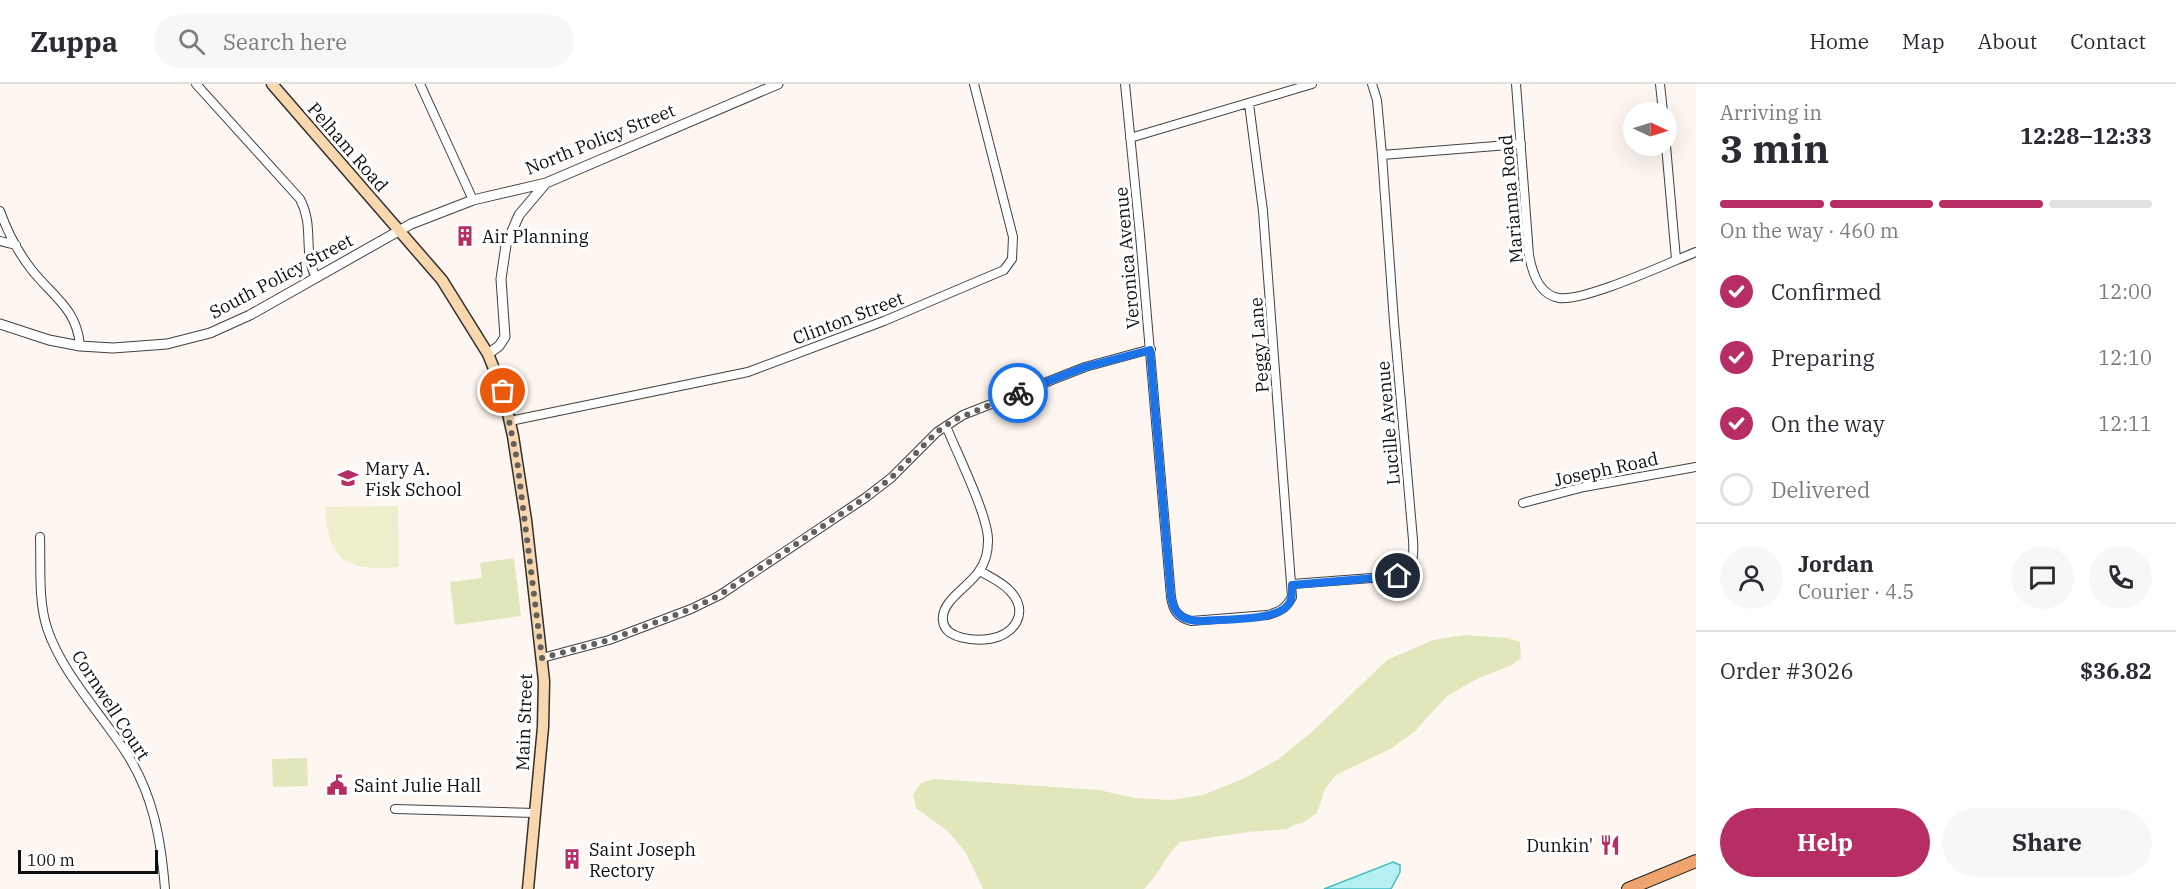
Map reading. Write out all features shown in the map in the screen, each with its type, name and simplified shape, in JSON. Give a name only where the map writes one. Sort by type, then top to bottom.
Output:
[{"type":"main road","name":"Pelham Road","points":[[272,84],[399,231]]},
{"type":"main road","name":"Main Street","points":[[399,231],[442,280],[488,354],[503,391],[510,421],[526,520],[542,658],[543,721],[528,889]]},
{"type":"main road","points":[[1628,889],[1696,861]]},
{"type":"street","points":[[196,84],[300,199],[308,216],[309,260],[316,278]]},
{"type":"street","points":[[420,84],[473,200]]},
{"type":"street","name":"North Policy Street","points":[[399,231],[473,200],[546,183],[778,84]]},
{"type":"street","name":"Clinton Street","points":[[510,421],[748,372],[884,321],[1004,270],[1012,259],[1013,237],[974,84]]},
{"type":"street","name":"Veronica Avenue","points":[[1125,84],[1173,608],[1180,618],[1191,621],[1278,613],[1287,607],[1292,597],[1292,585]]},
{"type":"street","points":[[1130,138],[1312,84]]},
{"type":"street","name":"Lucille Avenue","points":[[1292,585],[1398,576],[1405,573],[1413,561],[1382,155],[1377,100],[1372,84]]},
{"type":"street","name":"Marianna Road","points":[[1516,84],[1531,266],[1540,286],[1548,294],[1558,298],[1580,297],[1696,252]]},
{"type":"street","points":[[1660,84],[1662,102]]},
{"type":"street","name":"Peggy Lane","points":[[1249,104],[1263,211],[1292,585]]},
{"type":"street","points":[[1382,155],[1521,144]]},
{"type":"street","points":[[1667,156],[1676,260]]},
{"type":"street","points":[[488,354],[499,346],[505,337],[501,279],[506,245],[519,215],[546,183]]},
{"type":"street","points":[[1,216],[33,271],[71,312],[79,334],[80,346]]},
{"type":"street","name":"South Policy Street","points":[[0,324],[48,340],[80,346],[113,348],[167,344],[210,333],[250,315],[399,231]]},
{"type":"street","points":[[0,241],[16,245]]},
{"type":"street","points":[[542,658],[609,640],[691,609],[720,595],[865,498],[891,478],[946,426],[963,415],[1085,367],[1150,350]]},
{"type":"street","points":[[946,426],[987,527],[988,549],[980,571],[949,603],[944,612],[943,622],[947,631],[955,635],[987,640],[1000,636],[1015,627],[1019,619],[1019,609],[1015,596],[1007,588],[980,571]]},
{"type":"street","name":"Joseph Road","points":[[1523,503],[1584,487],[1696,467]]},
{"type":"street","name":"Cornwell Court","points":[[40,537],[42,608],[47,629],[66,666],[126,751],[141,779],[160,838],[165,889]]},
{"type":"street","points":[[395,809],[535,813]]},
{"type":"green space","points":[[398,506],[399,567],[366,567],[354,564],[344,559],[336,551],[327,525],[325,507]]},
{"type":"green space","points":[[514,558],[521,616],[455,625],[450,582],[482,578],[480,563]]},
{"type":"green space","points":[[1465,635],[1507,638],[1520,642],[1521,658],[1512,665],[1479,678],[1447,696],[1414,732],[1392,748],[1336,775],[1325,789],[1317,813],[1303,823],[1287,829],[1180,842],[1144,889],[983,889],[966,853],[949,832],[916,808],[913,794],[921,783],[934,779],[1099,790],[1135,798],[1171,800],[1203,795],[1245,778],[1277,760],[1312,732],[1387,660],[1433,640]]},
{"type":"green space","points":[[307,758],[308,786],[273,787],[272,759]]},
{"type":"water","points":[[1393,862],[1400,865],[1400,872],[1391,889],[1324,889]]},
{"type":"way so far","points":[[503,391],[517,460],[542,658],[609,640],[691,609],[720,595],[865,498],[891,478],[937,432],[954,420],[1018,393]]},
{"type":"place","name":"Air Planning","points":[[465,236]]},
{"type":"place","name":"Mary A. Fisk School","points":[[348,478]]},
{"type":"place","name":"Saint Julie Hall","points":[[337,785]]},
{"type":"place","name":"Dunkin'","points":[[1610,845]]},
{"type":"place","name":"Saint Joseph Rectory","points":[[572,859]]},
{"type":"route","points":[[1018,393],[1085,367],[1150,350],[1171,597],[1173,608],[1180,618],[1202,621],[1278,613],[1287,607],[1292,597],[1292,585],[1398,576]]}]
